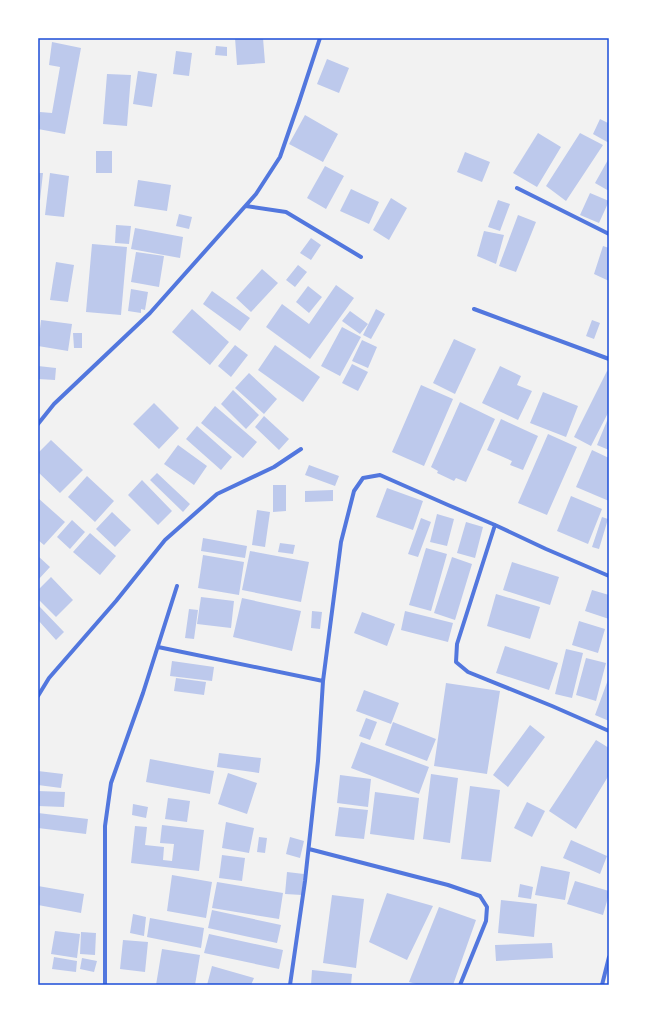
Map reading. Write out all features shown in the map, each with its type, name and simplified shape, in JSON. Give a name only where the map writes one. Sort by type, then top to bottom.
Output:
[{"type":"street","points":[[38,424],[54,404],[150,313],[256,194],[280,156],[320,38]]},
{"type":"street","points":[[517,188],[609,234]]},
{"type":"street","points":[[246,206],[286,212],[361,257]]},
{"type":"street","points":[[474,309],[609,359]]},
{"type":"street","points":[[38,696],[48,678],[116,601],[165,540],[217,494],[274,467],[302,449]]},
{"type":"street","points":[[290,985],[309,849],[318,761],[323,681],[341,542],[354,491],[363,478],[380,475],[609,576]]},
{"type":"street","points":[[496,525],[457,644],[456,662],[468,672],[609,731]]},
{"type":"street","points":[[105,985],[105,826],[111,783],[143,693],[177,586]]},
{"type":"street","points":[[158,647],[323,681]]},
{"type":"street","points":[[309,849],[448,885],[480,896],[487,907],[486,921],[460,985]]},
{"type":"street","points":[[602,985],[609,957]]},
{"type":"building","points":[[235,38],[263,38],[265,63],[237,65]]},
{"type":"building","points":[[52,42],[81,48],[65,134],[38,129],[40,112],[52,113],[60,67],[49,65]]},
{"type":"building","points":[[216,46],[227,47],[227,56],[215,55]]},
{"type":"building","points":[[176,51],[192,53],[189,76],[173,74]]},
{"type":"building","points":[[327,59],[349,68],[339,93],[317,84]]},
{"type":"building","points":[[138,71],[157,74],[152,107],[133,104]]},
{"type":"building","points":[[107,74],[131,75],[127,126],[103,124]]},
{"type":"building","points":[[305,115],[338,134],[323,162],[289,144]]},
{"type":"building","points":[[600,119],[608,123],[609,121],[609,143],[593,134]]},
{"type":"building","points":[[538,133],[561,147],[537,187],[513,173]]},
{"type":"building","points":[[580,133],[603,145],[566,201],[546,186]]},
{"type":"building","points":[[96,151],[112,151],[112,173],[96,173]]},
{"type":"building","points":[[465,152],[490,162],[482,182],[457,172]]},
{"type":"building","points":[[609,158],[609,191],[595,183]]},
{"type":"building","points":[[325,166],[344,176],[326,209],[307,198]]},
{"type":"building","points":[[38,173],[43,173],[40,200],[38,200]]},
{"type":"building","points":[[50,173],[69,176],[64,217],[45,215]]},
{"type":"building","points":[[138,180],[171,185],[167,211],[134,206]]},
{"type":"building","points":[[351,189],[379,202],[369,224],[340,211]]},
{"type":"building","points":[[590,193],[609,201],[599,223],[580,215]]},
{"type":"building","points":[[391,198],[407,208],[389,240],[373,230]]},
{"type":"building","points":[[498,200],[510,204],[500,231],[488,227]]},
{"type":"building","points":[[179,214],[192,217],[189,229],[176,226]]},
{"type":"building","points":[[518,215],[536,222],[516,272],[499,266]]},
{"type":"building","points":[[116,225],[131,226],[129,244],[115,243]]},
{"type":"building","points":[[135,228],[183,237],[180,258],[131,249]]},
{"type":"building","points":[[484,231],[504,235],[496,264],[477,256]]},
{"type":"building","points":[[311,238],[321,245],[311,260],[300,253]]},
{"type":"building","points":[[92,244],[127,247],[121,315],[86,312]]},
{"type":"building","points":[[603,246],[609,248],[609,281],[594,274]]},
{"type":"building","points":[[136,252],[164,256],[159,287],[131,282]]},
{"type":"building","points":[[56,262],[74,265],[68,302],[50,300]]},
{"type":"building","points":[[298,265],[307,272],[295,287],[286,280]]},
{"type":"building","points":[[262,269],[278,283],[251,312],[236,298]]},
{"type":"building","points":[[336,285],[354,298],[310,359],[266,327],[282,304],[309,324]]},
{"type":"building","points":[[308,286],[322,297],[309,313],[296,302]]},
{"type":"building","points":[[131,289],[148,292],[145,310],[141,309],[141,313],[128,311]]},
{"type":"building","points":[[212,291],[250,318],[240,331],[203,304]]},
{"type":"building","points":[[192,309],[229,342],[210,365],[172,332]]},
{"type":"building","points":[[376,309],[385,314],[371,339],[363,335]]},
{"type":"building","points":[[350,311],[368,324],[360,334],[342,321]]},
{"type":"building","points":[[41,320],[72,324],[68,351],[38,346]]},
{"type":"building","points":[[592,320],[600,323],[594,339],[586,336]]},
{"type":"building","points":[[342,327],[361,337],[340,376],[321,366]]},
{"type":"building","points":[[73,333],[82,333],[82,348],[74,348]]},
{"type":"building","points":[[454,339],[476,349],[455,394],[433,383]]},
{"type":"building","points":[[362,340],[377,347],[368,368],[352,361]]},
{"type":"building","points":[[235,345],[248,355],[231,377],[218,366]]},
{"type":"building","points":[[275,345],[320,377],[303,402],[258,370]]},
{"type":"building","points":[[352,364],[368,372],[358,391],[342,383]]},
{"type":"building","points":[[38,366],[56,368],[55,380],[38,379]]},
{"type":"building","points":[[500,366],[521,376],[517,385],[532,391],[518,420],[482,403]]},
{"type":"building","points":[[607,371],[609,372],[609,411],[591,446],[574,437]]},
{"type":"building","points":[[249,373],[277,399],[264,414],[235,388]]},
{"type":"building","points":[[421,385],[453,399],[424,466],[392,452]]},
{"type":"building","points":[[233,390],[259,415],[246,429],[221,404]]},
{"type":"building","points":[[543,392],[578,406],[566,437],[530,423]]},
{"type":"building","points":[[460,402],[495,419],[466,482],[456,478],[454,481],[437,473],[438,471],[431,467]]},
{"type":"building","points":[[154,403],[179,428],[159,449],[133,424]]},
{"type":"building","points":[[215,406],[257,442],[243,458],[201,423]]},
{"type":"building","points":[[264,416],[289,439],[279,450],[255,427]]},
{"type":"building","points":[[609,416],[609,450],[597,445]]},
{"type":"building","points":[[501,419],[538,436],[523,470],[510,465],[512,461],[487,450]]},
{"type":"building","points":[[197,426],[232,457],[221,470],[186,439]]},
{"type":"building","points":[[548,434],[577,447],[547,515],[518,503]]},
{"type":"building","points":[[51,440],[83,470],[60,493],[38,472],[38,453]]},
{"type":"building","points":[[178,445],[207,466],[194,485],[164,464]]},
{"type":"building","points":[[592,450],[609,458],[609,501],[576,487]]},
{"type":"building","points":[[309,465],[339,476],[335,486],[305,475]]},
{"type":"building","points":[[157,473],[190,504],[183,512],[150,480]]},
{"type":"building","points":[[87,476],[114,501],[95,522],[68,497]]},
{"type":"building","points":[[142,480],[172,511],[158,525],[128,495]]},
{"type":"building","points":[[273,485],[286,485],[286,511],[273,512]]},
{"type":"building","points":[[387,488],[423,501],[413,530],[376,517]]},
{"type":"building","points":[[333,490],[333,501],[305,502],[305,491]]},
{"type":"building","points":[[571,496],[602,509],[588,544],[557,531]]},
{"type":"building","points":[[38,498],[65,522],[44,545],[38,540]]},
{"type":"building","points":[[257,510],[270,512],[265,547],[252,545]]},
{"type":"building","points":[[112,512],[131,530],[115,547],[96,529]]},
{"type":"building","points":[[437,514],[454,519],[447,546],[430,542]]},
{"type":"building","points":[[602,517],[608,519],[599,549],[592,547]]},
{"type":"building","points":[[421,518],[431,522],[418,557],[408,554]]},
{"type":"building","points":[[72,520],[85,532],[70,549],[57,537]]},
{"type":"building","points":[[466,522],[483,527],[475,558],[457,553]]},
{"type":"building","points":[[90,533],[116,556],[100,575],[73,552]]},
{"type":"building","points":[[203,538],[247,546],[245,558],[201,551]]},
{"type":"building","points":[[280,543],[295,545],[293,554],[278,552]]},
{"type":"building","points":[[426,548],[447,554],[431,611],[409,605]]},
{"type":"building","points":[[250,551],[309,562],[301,602],[242,590]]},
{"type":"building","points":[[203,555],[244,562],[239,595],[198,588]]},
{"type":"building","points":[[38,556],[50,567],[38,580]]},
{"type":"building","points":[[452,557],[472,564],[455,620],[434,613]]},
{"type":"building","points":[[512,562],[559,577],[550,605],[503,590]]},
{"type":"building","points":[[51,577],[73,600],[56,617],[38,599],[38,590]]},
{"type":"building","points":[[592,590],[609,595],[609,619],[585,611]]},
{"type":"building","points":[[496,594],[540,607],[530,639],[487,626]]},
{"type":"building","points":[[201,597],[234,601],[231,628],[197,624]]},
{"type":"building","points":[[242,598],[301,611],[292,651],[233,637]]},
{"type":"building","points":[[38,605],[64,632],[56,640],[38,620]]},
{"type":"building","points":[[189,609],[198,610],[194,639],[185,638]]},
{"type":"building","points":[[312,611],[322,612],[320,629],[311,628]]},
{"type":"building","points":[[405,611],[453,623],[448,642],[401,630]]},
{"type":"building","points":[[362,612],[395,624],[387,646],[354,633]]},
{"type":"building","points":[[579,621],[605,629],[598,653],[572,645]]},
{"type":"building","points":[[505,646],[558,663],[549,690],[496,673]]},
{"type":"building","points":[[566,649],[583,653],[572,698],[555,694]]},
{"type":"building","points":[[586,658],[606,663],[596,701],[576,695]]},
{"type":"building","points":[[172,661],[214,667],[212,681],[170,676]]},
{"type":"building","points":[[609,677],[609,721],[595,715]]},
{"type":"building","points":[[176,678],[206,682],[204,695],[174,691]]},
{"type":"building","points":[[446,683],[500,691],[487,774],[434,766]]},
{"type":"building","points":[[364,690],[399,703],[391,724],[356,711]]},
{"type":"building","points":[[366,718],[377,722],[370,740],[359,736]]},
{"type":"building","points":[[393,722],[436,739],[427,761],[385,745]]},
{"type":"building","points":[[530,725],[545,737],[508,787],[493,775]]},
{"type":"building","points":[[596,740],[609,748],[609,775],[576,829],[549,811]]},
{"type":"building","points":[[361,742],[429,767],[419,794],[351,768]]},
{"type":"building","points":[[219,753],[261,758],[259,773],[217,767]]},
{"type":"building","points":[[150,759],[214,771],[210,794],[146,782]]},
{"type":"building","points":[[38,771],[63,774],[61,788],[38,785]]},
{"type":"building","points":[[228,773],[257,783],[247,814],[218,804]]},
{"type":"building","points":[[431,774],[458,778],[450,843],[423,839]]},
{"type":"building","points":[[340,775],[371,779],[368,807],[337,803]]},
{"type":"building","points":[[470,786],[500,790],[491,862],[461,859]]},
{"type":"building","points":[[38,791],[65,792],[64,807],[38,806]]},
{"type":"building","points":[[375,792],[419,798],[414,840],[370,834]]},
{"type":"building","points":[[168,798],[190,801],[187,822],[165,819]]},
{"type":"building","points":[[527,802],[545,811],[532,837],[514,828]]},
{"type":"building","points":[[133,804],[148,807],[146,818],[132,815]]},
{"type":"building","points":[[339,807],[368,810],[364,839],[335,836]]},
{"type":"building","points":[[38,813],[88,819],[86,834],[38,828]]},
{"type":"building","points":[[226,822],[254,828],[249,853],[222,848]]},
{"type":"building","points":[[162,825],[204,830],[199,871],[131,863],[135,826],[147,827],[145,845],[164,847],[163,860],[172,861],[174,844],[160,843]]},
{"type":"building","points":[[259,837],[267,838],[265,853],[257,852]]},
{"type":"building","points":[[290,837],[304,841],[300,858],[286,854]]},
{"type":"building","points":[[571,840],[607,856],[600,874],[563,858]]},
{"type":"building","points":[[222,855],[245,858],[242,881],[219,878]]},
{"type":"building","points":[[541,866],[570,872],[565,900],[535,895]]},
{"type":"building","points":[[287,872],[304,874],[302,895],[285,894]]},
{"type":"building","points":[[172,875],[212,882],[206,918],[167,911]]},
{"type":"building","points":[[575,881],[609,891],[603,915],[567,904]]},
{"type":"building","points":[[217,882],[283,893],[279,919],[212,908]]},
{"type":"building","points":[[520,884],[533,887],[531,899],[518,897]]},
{"type":"building","points":[[38,886],[84,894],[81,913],[38,905]]},
{"type":"building","points":[[387,893],[433,906],[407,960],[369,942]]},
{"type":"building","points":[[332,895],[364,899],[356,968],[323,963]]},
{"type":"building","points":[[501,900],[537,904],[534,937],[498,933]]},
{"type":"building","points":[[439,907],[476,920],[453,985],[420,985],[409,982]]},
{"type":"building","points":[[212,910],[281,925],[277,943],[208,928]]},
{"type":"building","points":[[133,914],[146,917],[144,936],[130,933]]},
{"type":"building","points":[[150,918],[204,928],[201,948],[147,937]]},
{"type":"building","points":[[55,931],[80,934],[77,958],[51,954]]},
{"type":"building","points":[[81,932],[96,933],[95,955],[80,954]]},
{"type":"building","points":[[209,934],[283,950],[279,969],[204,953]]},
{"type":"building","points":[[123,940],[148,942],[145,972],[120,969]]},
{"type":"building","points":[[552,943],[553,958],[496,961],[495,945]]},
{"type":"building","points":[[162,949],[200,955],[195,985],[156,985]]},
{"type":"building","points":[[54,957],[77,961],[76,972],[52,969]]},
{"type":"building","points":[[82,958],[97,961],[94,972],[80,969]]},
{"type":"building","points":[[212,966],[254,978],[251,985],[207,985]]},
{"type":"building","points":[[312,970],[352,974],[351,985],[311,985]]}]
